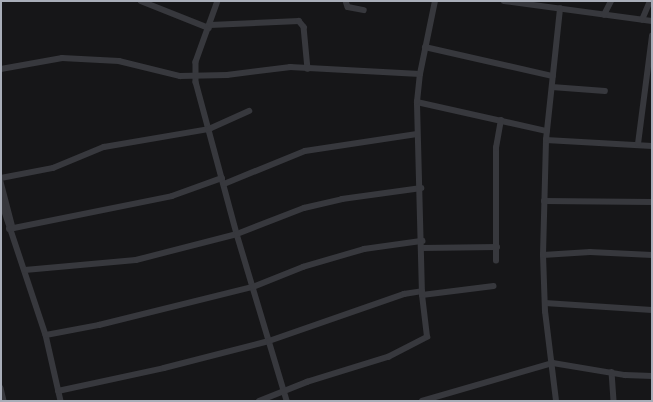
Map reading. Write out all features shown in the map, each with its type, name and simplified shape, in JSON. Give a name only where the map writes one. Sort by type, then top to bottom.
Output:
[{"type":"street","points":[[141,1],[209,27],[299,20],[304,27],[308,69]]},
{"type":"street","points":[[218,1],[196,62],[195,76],[237,234],[287,401]]},
{"type":"street","points":[[346,1],[348,7],[364,10]]},
{"type":"street","points":[[259,401],[306,382],[388,357],[423,342],[427,337],[422,293],[422,240],[417,102],[420,74],[435,1]]},
{"type":"street","points":[[504,1],[652,22]]},
{"type":"street","points":[[604,15],[611,1]]},
{"type":"street","points":[[642,20],[650,1]]},
{"type":"street","points":[[556,401],[553,363],[545,303],[544,200],[546,140],[560,9]]},
{"type":"street","points":[[638,144],[652,36]]},
{"type":"street","points":[[425,47],[553,76]]},
{"type":"street","points":[[1,69],[62,58],[109,59],[146,66],[180,76],[195,76],[276,68],[420,74]]},
{"type":"street","points":[[552,87],[606,91]]},
{"type":"street","points":[[417,102],[547,131]]},
{"type":"street","points":[[1,178],[53,168],[104,147],[209,129],[249,111]]},
{"type":"street","points":[[496,262],[496,148],[501,120]]},
{"type":"street","points":[[11,228],[172,196],[223,181],[305,151],[417,134]]},
{"type":"street","points":[[546,140],[638,144],[652,146]]},
{"type":"street","points":[[1,182],[11,228]]},
{"type":"street","points":[[25,270],[136,260],[237,234],[304,208],[342,199],[420,188]]},
{"type":"street","points":[[1,200],[46,335],[61,401]]},
{"type":"street","points":[[544,200],[652,202]]},
{"type":"street","points":[[46,335],[106,324],[253,287],[303,267],[364,248],[422,240]]},
{"type":"street","points":[[422,248],[497,247]]},
{"type":"street","points":[[544,255],[590,252],[652,255]]},
{"type":"street","points":[[58,391],[164,368],[269,340],[404,294],[493,286]]},
{"type":"street","points":[[545,303],[652,310]]},
{"type":"street","points":[[422,401],[553,363],[612,372],[652,376]]},
{"type":"street","points":[[612,372],[614,401]]},
{"type":"street","points":[[1,388],[4,401]]}]
